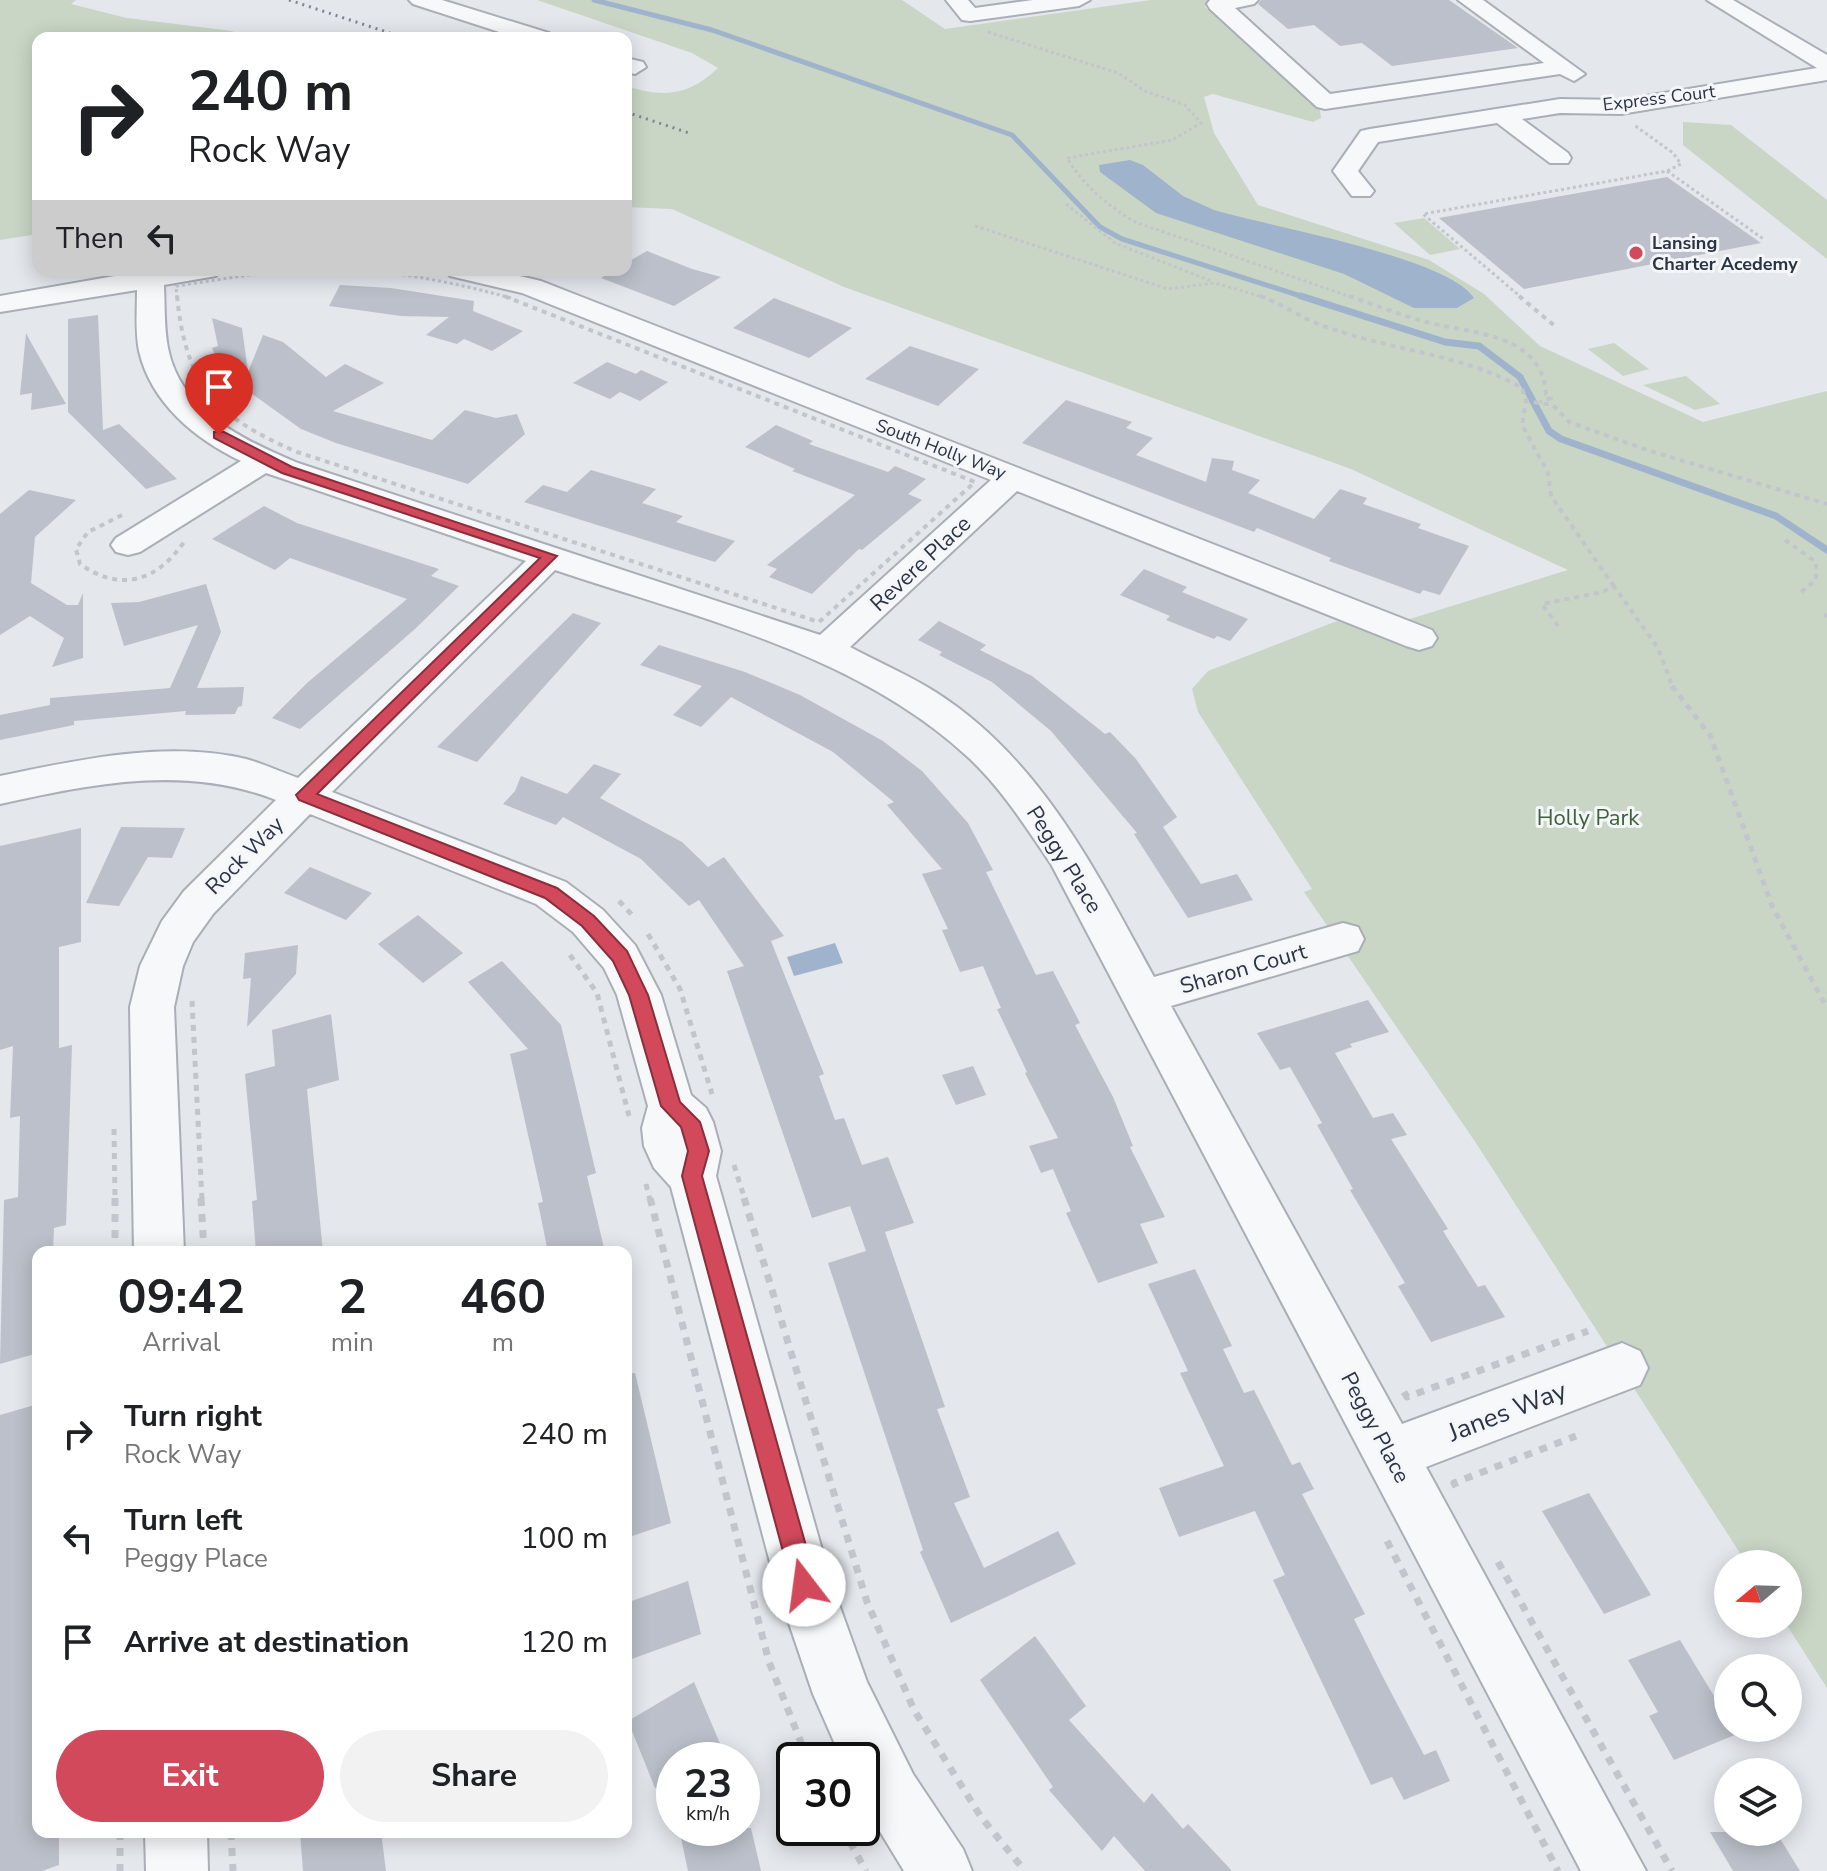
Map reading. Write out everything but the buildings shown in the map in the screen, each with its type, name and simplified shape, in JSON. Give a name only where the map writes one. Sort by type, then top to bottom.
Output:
[{"type":"street","points":[[420,0],[522,32]]},
{"type":"street","points":[[964,7],[1079,0]]},
{"type":"street","points":[[1247,0],[1218,4],[1325,102],[1564,67]]},
{"type":"street","points":[[1469,0],[1632,112]]},
{"type":"street","points":[[1718,0],[1827,64]]},
{"type":"street","points":[[1310,88],[1543,52]]},
{"type":"street","name":"Express Court","points":[[1361,191],[1345,171],[1370,136],[1560,106],[1632,112],[1827,73]]},
{"type":"street","points":[[1495,116],[1559,158]]},
{"type":"street","points":[[0,304],[164,276]]},
{"type":"street","name":"South Holly Way","points":[[485,276],[531,287],[1419,638]]},
{"type":"street","name":"Peggy Place","points":[[150,278],[154,351],[163,378],[179,402],[203,424],[263,461],[826,649],[924,702],[994,761],[1025,796],[1067,855],[1615,1871]]},
{"type":"street","points":[[128,545],[263,461]]},
{"type":"street","name":"Revere Place","points":[[826,649],[1013,477]]},
{"type":"street","name":"Rock Way","points":[[159,1246],[152,1007],[156,971],[193,906],[550,556]]},
{"type":"street","points":[[0,790],[105,768],[189,765],[243,772],[551,893],[588,921],[620,957],[693,1104],[662,1129],[673,1161],[690,1171],[804,1585],[842,1694],[891,1796],[941,1871]]},
{"type":"street","name":"Sharon Court","points":[[1144,997],[1343,939]]},
{"type":"street","name":"Janes Way","points":[[1391,1454],[1605,1349]]},
{"type":"street","points":[[176,1838],[177,1871]]},
{"type":"path","points":[[964,7],[993,36],[1118,73],[1145,91],[1185,105],[1201,123],[1187,136],[1139,147],[1085,151],[1067,158],[1076,174],[1118,212],[1135,222],[1421,321],[1473,330],[1512,343],[1525,351],[1545,377],[1546,394],[1551,398],[1540,402]]},
{"type":"path","points":[[1556,327],[1423,214],[1667,171],[1681,164],[1673,153],[1626,120],[1632,112]]},
{"type":"path","points":[[1667,171],[1765,240]]},
{"type":"path","points":[[1066,204],[1087,227],[1122,248],[1215,283],[1272,300],[1316,323],[1459,365],[1492,370],[1522,388],[1529,402],[1522,425],[1548,473],[1551,496],[1658,648],[1673,689],[1710,735],[1772,906],[1827,1008]]},
{"type":"path","points":[[975,226],[1168,289],[1215,283]]},
{"type":"path","points":[[247,276],[176,286],[179,338],[196,380],[204,393],[230,417],[272,442],[819,622],[975,482],[526,302],[446,280],[415,276]]},
{"type":"path","points":[[1529,402],[1553,405],[1569,422],[1580,427],[1827,504]]},
{"type":"path","points":[[68,557],[72,542],[85,531],[102,521],[135,512]]},
{"type":"path","points":[[73,568],[87,577],[106,581],[128,579],[171,561],[187,536]]},
{"type":"path","points":[[1785,540],[1816,562],[1819,577],[1816,584],[1801,592]]},
{"type":"path","points":[[1558,626],[1542,604],[1603,592],[1613,585]]},
{"type":"path","points":[[611,896],[657,944],[682,996],[693,1104]]},
{"type":"path","points":[[563,946],[597,993],[632,1130]]},
{"type":"path","points":[[191,985],[204,1246]]},
{"type":"path","points":[[690,1171],[769,1662],[801,1742]]},
{"type":"path","points":[[690,1171],[914,1710],[981,1817],[1025,1871]]},
{"type":"path","points":[[1399,1384],[1407,1397],[1605,1349]]},
{"type":"path","points":[[1462,1497],[1454,1483],[1576,1436]]},
{"type":"path","points":[[1385,1537],[1558,1871]]},
{"type":"path","points":[[1493,1552],[1672,1871]]},
{"type":"path","points":[[120,1838],[120,1871]]},
{"type":"path","points":[[231,1838],[233,1871]]},
{"type":"path","points":[[852,1846],[866,1871]]},
{"type":"green space","points":[[0,0],[76,0],[71,4],[127,18],[233,32],[32,32],[32,235],[0,240]]},
{"type":"green space","name":"Holly Park","points":[[537,0],[902,0],[945,29],[1151,0],[1208,0],[1205,7],[1320,110],[1321,118],[1313,122],[1213,94],[1204,97],[1214,133],[1258,205],[1429,260],[1484,294],[1540,346],[1703,422],[1827,391],[1827,1688],[1795,1638],[1802,1638],[1802,1550],[1738,1550],[1476,1143],[1304,892],[1312,889],[1198,712],[1192,689],[1208,671],[1337,621],[1371,631],[1568,570],[1351,469],[844,287],[672,209],[632,207],[632,87],[675,92],[696,84],[718,68],[692,53]]},
{"type":"green space","points":[[1683,122],[1731,125],[1827,200],[1827,259],[1683,145]]},
{"type":"green space","points":[[1424,218],[1460,249],[1430,255],[1394,223]]},
{"type":"green space","points":[[1614,343],[1649,369],[1623,376],[1588,349]]},
{"type":"green space","points":[[1686,376],[1720,404],[1695,410],[1643,385]]},
{"type":"water","points":[[1130,160],[1143,165],[1183,196],[1214,210],[1394,256],[1458,283],[1474,298],[1457,308],[1414,308],[1344,274],[1156,213],[1100,172],[1099,165]]},
{"type":"water","points":[[835,943],[843,963],[794,976],[787,957]]},
{"type":"waterway","points":[[594,0],[712,30],[1012,135],[1100,227],[1122,239],[1307,298]]},
{"type":"waterway","points":[[1301,296],[1445,342],[1479,346],[1520,377],[1549,431],[1561,439],[1776,516],[1827,550]]},
{"type":"railway","points":[[289,0],[387,32]]},
{"type":"railway","points":[[632,114],[692,134]]},
{"type":"place","name":"Lansing Charter Acedemy","points":[[1636,253]]},
{"type":"route","points":[[219,435],[263,461],[287,470],[550,556],[305,795],[551,893],[588,921],[620,957],[639,995],[671,1106],[690,1122],[698,1151],[692,1176],[804,1585]]}]
